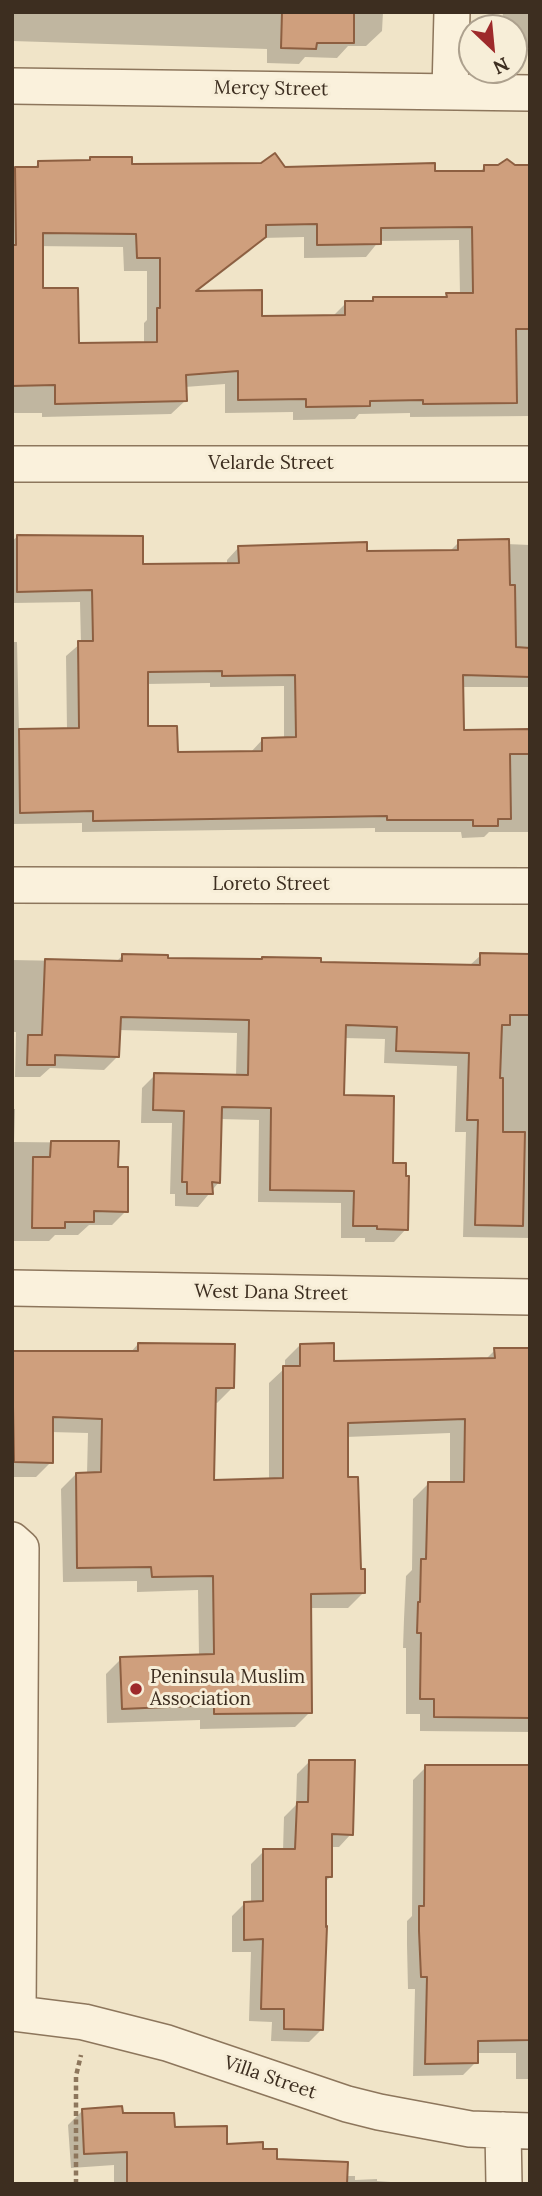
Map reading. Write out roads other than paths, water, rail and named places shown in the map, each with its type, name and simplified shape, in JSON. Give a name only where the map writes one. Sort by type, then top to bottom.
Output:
[{"type":"street","points":[[450,91],[452,12]]},
{"type":"street","name":"Mercy Street","points":[[12,86],[530,93]]},
{"type":"street","name":"Velarde Street","points":[[12,464],[530,464]]},
{"type":"street","name":"Loreto Street","points":[[12,885],[530,886]]},
{"type":"street","name":"West Dana Street","points":[[12,1288],[530,1297]]},
{"type":"street","points":[[12,1540],[21,1548],[15,2013]]},
{"type":"street","name":"Villa Street","points":[[15,2013],[89,2024],[167,2043],[358,2107],[470,2129],[516,2130]]},
{"type":"street","points":[[504,2184],[516,2130]]},
{"type":"place","name":"Peninsula Muslim Association","points":[[136,1689]]}]
